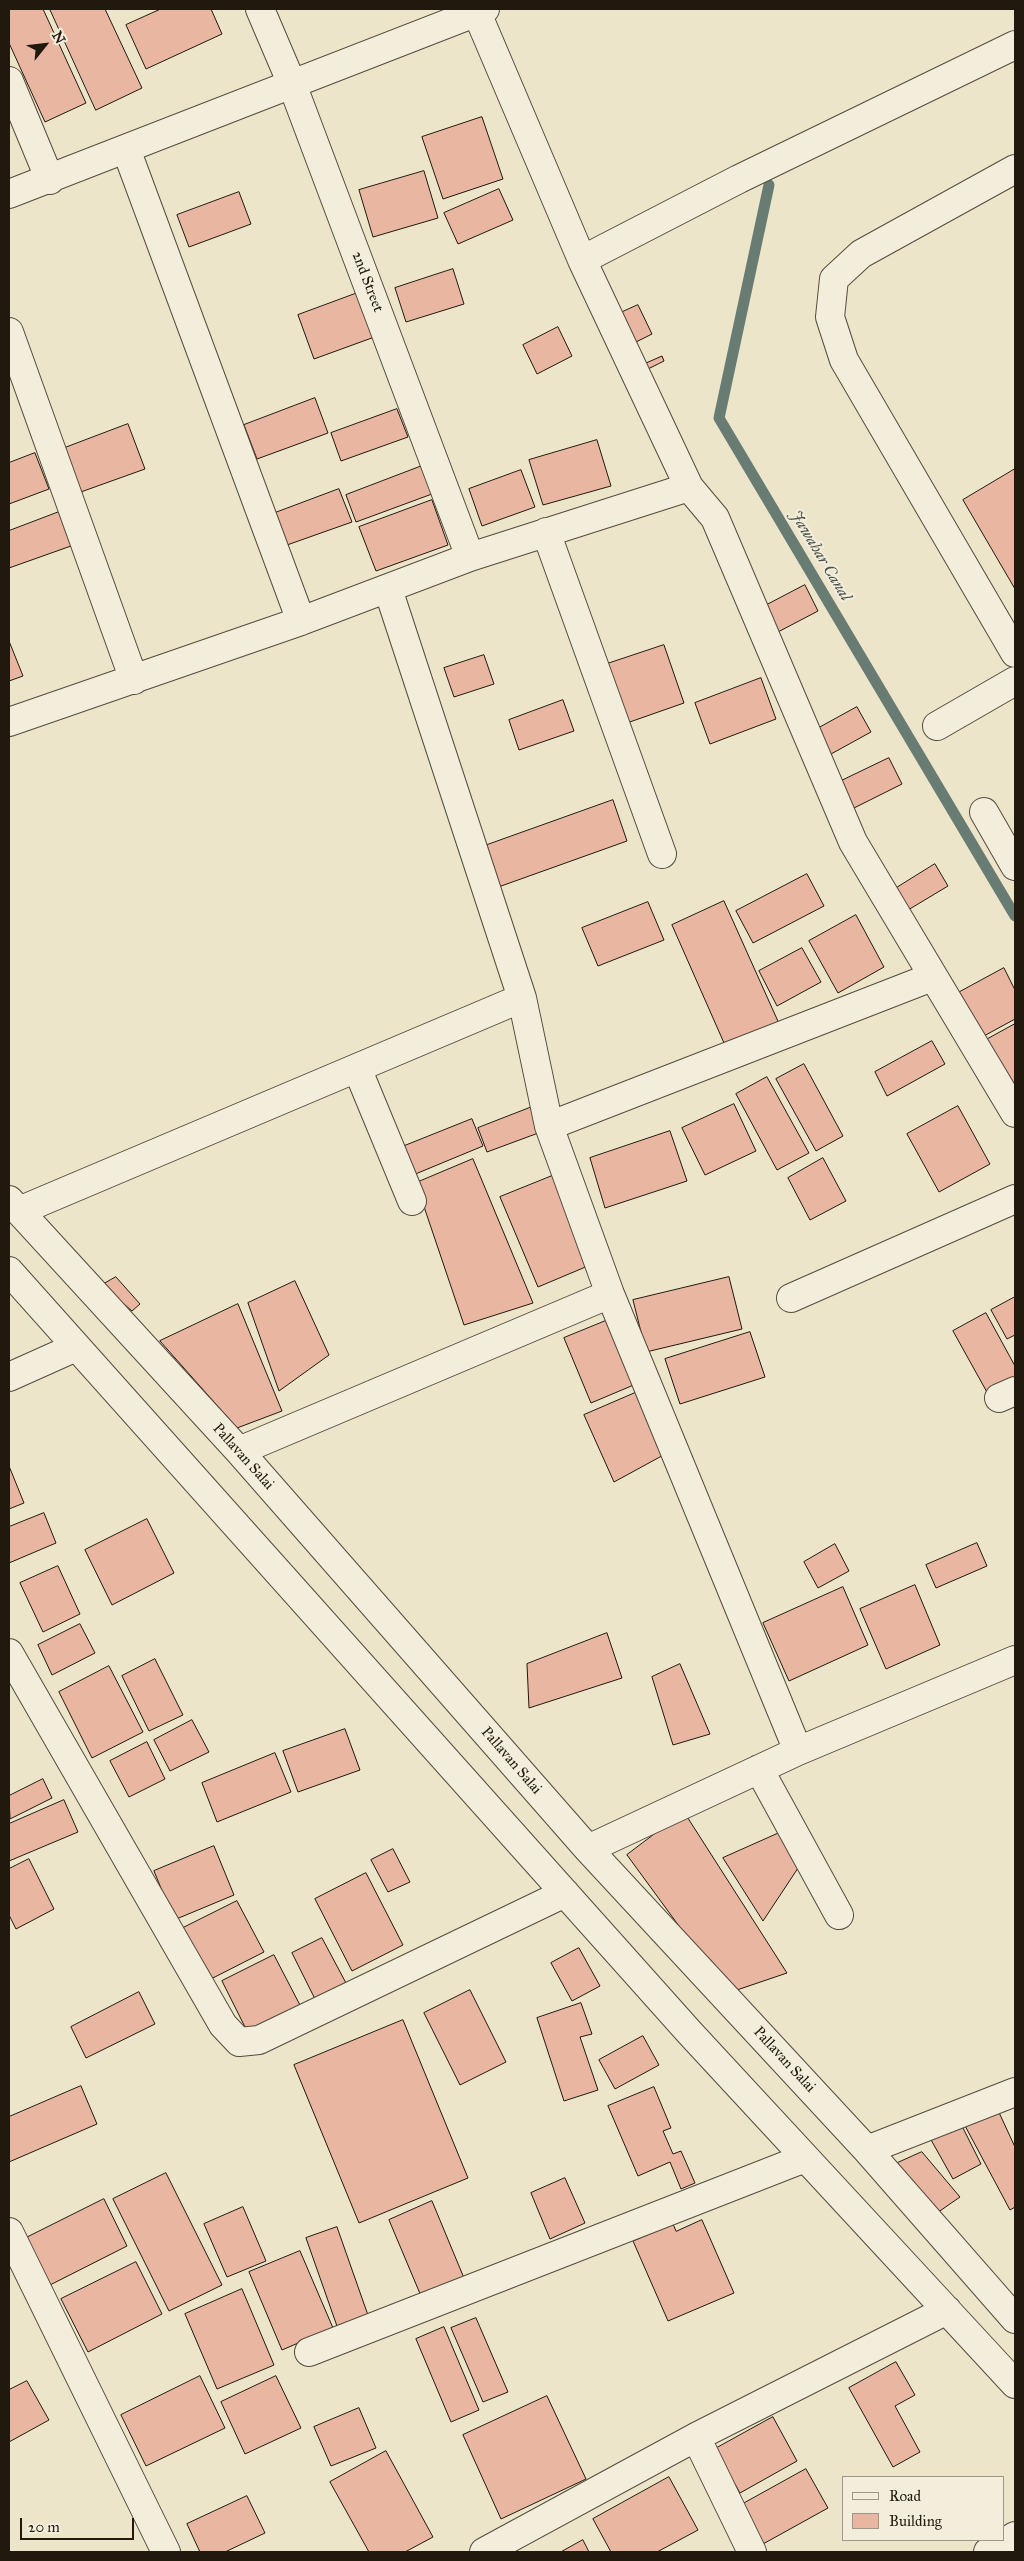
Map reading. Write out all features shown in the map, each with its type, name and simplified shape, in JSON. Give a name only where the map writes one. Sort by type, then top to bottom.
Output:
[{"type":"street","name":"2nd Street","points":[[260,9],[292,84],[470,557]]},
{"type":"street","points":[[9,194],[50,180],[481,11],[582,260],[689,487],[714,518],[853,842],[1015,1113]]},
{"type":"street","points":[[582,260],[740,179],[1015,45]]},
{"type":"street","points":[[9,81],[50,180]]},
{"type":"street","points":[[126,149],[301,621]]},
{"type":"street","points":[[1015,169],[861,254],[834,279],[830,317],[844,360],[1015,653]]},
{"type":"street","points":[[9,332],[134,680]]},
{"type":"street","points":[[9,722],[301,621],[470,557],[689,487]]},
{"type":"street","points":[[546,532],[662,854]]},
{"type":"street","points":[[388,589],[522,998],[548,1126],[610,1294],[798,1751]]},
{"type":"street","points":[[938,726],[1015,681]]},
{"type":"street","points":[[984,812],[1015,866]]},
{"type":"street","points":[[548,1126],[932,977]]},
{"type":"street","points":[[14,1206],[357,1068],[522,998]]},
{"type":"street","points":[[357,1068],[412,1201]]},
{"type":"street","points":[[790,1298],[1015,1199]]},
{"type":"street","name":"Pallavan Salai","points":[[14,1206],[239,1452],[588,1849],[867,2150],[1015,2319]]},
{"type":"street","points":[[9,1271],[565,1893],[805,2158],[1015,2384]]},
{"type":"street","points":[[239,1452],[610,1294]]},
{"type":"street","points":[[9,1377],[76,1347]]},
{"type":"street","points":[[9,1653],[223,2025],[239,2042],[259,2040],[565,1893]]},
{"type":"street","points":[[588,1849],[798,1751],[1015,1660]]},
{"type":"street","points":[[759,1769],[839,1915]]},
{"type":"street","points":[[867,2150],[1015,2092]]},
{"type":"street","points":[[308,2352],[805,2158]]},
{"type":"street","points":[[9,2232],[166,2552]]},
{"type":"street","points":[[484,2552],[696,2438],[947,2310]]},
{"type":"street","points":[[696,2438],[752,2552]]},
{"type":"street","points":[[988,2552],[1015,2536]]},
{"type":"building","points":[[9,9],[43,9],[86,103],[45,122],[9,43]]},
{"type":"building","points":[[50,9],[105,9],[142,88],[96,110]]},
{"type":"building","points":[[161,9],[211,9],[222,34],[146,69],[126,25]]},
{"type":"building","points":[[482,117],[503,179],[443,199],[422,137]]},
{"type":"building","points":[[424,171],[438,218],[373,237],[359,190]]},
{"type":"building","points":[[499,189],[513,220],[458,244],[444,213]]},
{"type":"building","points":[[239,192],[251,224],[189,247],[177,215]]},
{"type":"building","points":[[453,269],[464,304],[406,322],[395,288]]},
{"type":"building","points":[[363,291],[380,335],[314,359],[298,315]]},
{"type":"building","points":[[638,305],[652,334],[636,342],[646,363],[662,356],[664,361],[644,371],[618,314]]},
{"type":"building","points":[[558,327],[572,356],[537,374],[523,345]]},
{"type":"building","points":[[315,398],[328,433],[257,459],[244,425]]},
{"type":"building","points":[[397,409],[408,437],[341,461],[331,433]]},
{"type":"building","points":[[128,424],[145,469],[78,493],[62,449]]},
{"type":"building","points":[[597,440],[611,486],[543,505],[529,460]]},
{"type":"building","points":[[35,453],[49,489],[9,504],[9,463]]},
{"type":"building","points":[[422,466],[432,494],[356,522],[346,495]]},
{"type":"building","points":[[1015,469],[1015,589],[963,500]]},
{"type":"building","points":[[521,470],[535,507],[482,526],[469,489]]},
{"type":"building","points":[[339,489],[352,522],[287,545],[275,513]]},
{"type":"building","points":[[432,500],[448,545],[376,571],[359,527]]},
{"type":"building","points":[[59,512],[71,546],[9,568],[9,531]]},
{"type":"building","points":[[805,585],[818,611],[776,633],[763,607]]},
{"type":"building","points":[[9,641],[23,676],[9,681]]},
{"type":"building","points":[[664,645],[684,703],[624,724],[604,665]]},
{"type":"building","points":[[484,655],[494,684],[454,697],[444,668]]},
{"type":"building","points":[[761,678],[776,719],[710,744],[695,703]]},
{"type":"building","points":[[563,700],[574,731],[519,750],[509,720]]},
{"type":"building","points":[[857,707],[871,732],[831,754],[817,729]]},
{"type":"building","points":[[889,758],[902,784],[848,811],[835,784]]},
{"type":"building","points":[[613,800],[627,841],[490,890],[476,849]]},
{"type":"building","points":[[935,864],[948,886],[903,913],[890,892]]},
{"type":"building","points":[[807,874],[824,906],[753,943],[736,911]]},
{"type":"building","points":[[724,901],[781,1028],[728,1052],[672,925]]},
{"type":"building","points":[[648,902],[664,940],[598,966],[582,928]]},
{"type":"building","points":[[856,915],[884,967],[838,993],[809,941]]},
{"type":"building","points":[[802,948],[821,982],[777,1006],[759,971]]},
{"type":"building","points":[[1004,968],[1015,990],[1015,1019],[982,1037],[958,993]]},
{"type":"building","points":[[1015,1024],[1015,1082],[1010,1084],[986,1040]]},
{"type":"building","points":[[932,1041],[945,1064],[887,1096],[875,1072]]},
{"type":"building","points":[[804,1064],[843,1136],[816,1151],[776,1079]]},
{"type":"building","points":[[767,1077],[809,1153],[777,1170],[736,1094]]},
{"type":"building","points":[[734,1104],[756,1151],[705,1175],[682,1128]]},
{"type":"building","points":[[958,1106],[990,1164],[939,1192],[907,1134]]},
{"type":"building","points":[[532,1107],[541,1132],[487,1152],[478,1128]]},
{"type":"building","points":[[472,1119],[483,1146],[413,1175],[402,1147]]},
{"type":"building","points":[[670,1131],[687,1181],[605,1208],[590,1158]]},
{"type":"building","points":[[823,1158],[846,1201],[810,1220],[788,1178]]},
{"type":"building","points":[[473,1159],[533,1303],[464,1325],[416,1183]]},
{"type":"building","points":[[557,1174],[595,1263],[538,1287],[500,1197]]},
{"type":"building","points":[[116,1277],[140,1304],[132,1311],[102,1285]]},
{"type":"building","points":[[729,1277],[742,1329],[646,1352],[633,1300]]},
{"type":"building","points":[[295,1281],[329,1355],[279,1391],[248,1303]]},
{"type":"building","points":[[1015,1297],[1015,1335],[1007,1339],[991,1310]]},
{"type":"building","points":[[238,1304],[282,1411],[237,1428],[160,1341]]},
{"type":"building","points":[[986,1313],[1015,1366],[1015,1379],[988,1394],[953,1331]]},
{"type":"building","points":[[608,1320],[636,1384],[591,1403],[564,1338]]},
{"type":"building","points":[[750,1332],[765,1377],[680,1404],[665,1359]]},
{"type":"building","points":[[642,1390],[669,1452],[614,1482],[584,1415]]},
{"type":"building","points":[[9,1466],[24,1503],[9,1509]]},
{"type":"building","points":[[44,1513],[56,1543],[9,1563],[9,1527]]},
{"type":"building","points":[[147,1519],[174,1573],[112,1605],[85,1550]]},
{"type":"building","points":[[977,1543],[987,1566],[936,1588],[926,1565]]},
{"type":"building","points":[[835,1544],[849,1571],[818,1588],[804,1562]]},
{"type":"building","points":[[58,1566],[80,1614],[43,1632],[20,1583]]},
{"type":"building","points":[[915,1585],[940,1645],[886,1669],[860,1609]]},
{"type":"building","points":[[843,1587],[868,1645],[789,1681],[763,1623]]},
{"type":"building","points":[[80,1624],[95,1653],[52,1675],[38,1645]]},
{"type":"building","points":[[607,1633],[622,1678],[529,1708],[527,1664]]},
{"type":"building","points":[[155,1659],[183,1715],[149,1731],[122,1676]]},
{"type":"building","points":[[680,1664],[710,1734],[673,1745],[652,1677]]},
{"type":"building","points":[[109,1666],[143,1732],[92,1758],[59,1692]]},
{"type":"building","points":[[192,1720],[209,1752],[170,1771],[154,1740]]},
{"type":"building","points":[[345,1729],[360,1770],[298,1792],[283,1751]]},
{"type":"building","points":[[147,1742],[165,1779],[129,1797],[110,1761]]},
{"type":"building","points":[[275,1753],[291,1792],[217,1822],[202,1783]]},
{"type":"building","points":[[43,1779],[52,1798],[10,1819],[9,1796]]},
{"type":"building","points":[[64,1800],[78,1832],[9,1861],[9,1824]]},
{"type":"building","points":[[684,1812],[787,1973],[728,1993],[627,1855]]},
{"type":"building","points":[[786,1830],[802,1862],[763,1921],[723,1858]]},
{"type":"building","points":[[214,1846],[234,1895],[174,1920],[154,1871]]},
{"type":"building","points":[[393,1849],[410,1882],[388,1892],[371,1860]]},
{"type":"building","points":[[29,1859],[54,1909],[16,1929],[9,1915],[9,1869]]},
{"type":"building","points":[[366,1873],[403,1945],[352,1971],[315,1899]]},
{"type":"building","points":[[237,1901],[264,1952],[203,1983],[177,1931]]},
{"type":"building","points":[[322,1938],[346,1983],[315,1999],[292,1953]]},
{"type":"building","points":[[579,1948],[600,1986],[572,2001],[551,1963]]},
{"type":"building","points":[[274,1955],[301,2007],[248,2033],[222,1981]]},
{"type":"building","points":[[470,1990],[506,2062],[460,2085],[424,2013]]},
{"type":"building","points":[[139,1992],[155,2024],[86,2058],[71,2027]]},
{"type":"building","points":[[581,2003],[592,2034],[580,2037],[598,2090],[564,2101],[537,2018]]},
{"type":"building","points":[[403,2020],[468,2178],[359,2223],[294,2065]]},
{"type":"building","points":[[643,2036],[659,2065],[615,2089],[599,2060]]},
{"type":"building","points":[[81,2086],[97,2124],[9,2162],[9,2117]]},
{"type":"building","points":[[654,2087],[671,2128],[663,2131],[673,2154],[681,2151],[695,2183],[681,2189],[670,2162],[638,2176],[608,2106]]},
{"type":"building","points":[[996,2106],[1015,2147],[1015,2207],[1010,2210],[963,2122]]},
{"type":"building","points":[[960,2122],[981,2164],[953,2179],[930,2138]]},
{"type":"building","points":[[922,2152],[960,2197],[934,2215],[893,2165]]},
{"type":"building","points":[[166,2173],[222,2285],[169,2311],[113,2199]]},
{"type":"building","points":[[565,2178],[585,2223],[550,2239],[531,2193]]},
{"type":"building","points":[[104,2199],[127,2246],[50,2285],[26,2238]]},
{"type":"building","points":[[432,2201],[464,2278],[421,2296],[389,2220]]},
{"type":"building","points":[[243,2207],[266,2261],[227,2277],[204,2224]]},
{"type":"building","points":[[702,2220],[734,2293],[668,2321],[633,2241],[673,2224],[676,2231]]},
{"type":"building","points":[[337,2227],[369,2318],[338,2329],[306,2238]]},
{"type":"building","points":[[300,2251],[333,2328],[282,2350],[249,2272]]},
{"type":"building","points":[[136,2262],[162,2314],[88,2352],[61,2299]]},
{"type":"building","points":[[242,2289],[274,2365],[217,2389],[185,2314]]},
{"type":"building","points":[[476,2318],[508,2392],[483,2402],[451,2328]]},
{"type":"building","points":[[444,2327],[479,2410],[451,2422],[416,2339]]},
{"type":"building","points":[[896,2362],[915,2395],[895,2406],[920,2452],[893,2467],[849,2388]]},
{"type":"building","points":[[200,2376],[225,2428],[146,2466],[121,2415]]},
{"type":"building","points":[[276,2376],[301,2428],[245,2454],[221,2402]]},
{"type":"building","points":[[27,2381],[49,2420],[9,2442],[9,2390]]},
{"type":"building","points":[[547,2396],[586,2479],[501,2519],[463,2435]]},
{"type":"building","points":[[359,2408],[376,2448],[331,2466],[314,2427]]},
{"type":"building","points":[[773,2417],[797,2461],[740,2493],[715,2449]]},
{"type":"building","points":[[386,2451],[433,2537],[405,2552],[369,2552],[330,2482]]},
{"type":"building","points":[[806,2469],[828,2508],[763,2544],[741,2505]]},
{"type":"building","points":[[669,2477],[698,2530],[657,2552],[611,2552],[593,2519]]},
{"type":"building","points":[[247,2496],[265,2533],[225,2552],[200,2552],[187,2524]]},
{"type":"building","points":[[583,2540],[589,2552],[561,2552]]},
{"type":"waterway","name":"Jawahar Canal","points":[[769,185],[719,418],[1015,916]]}]
